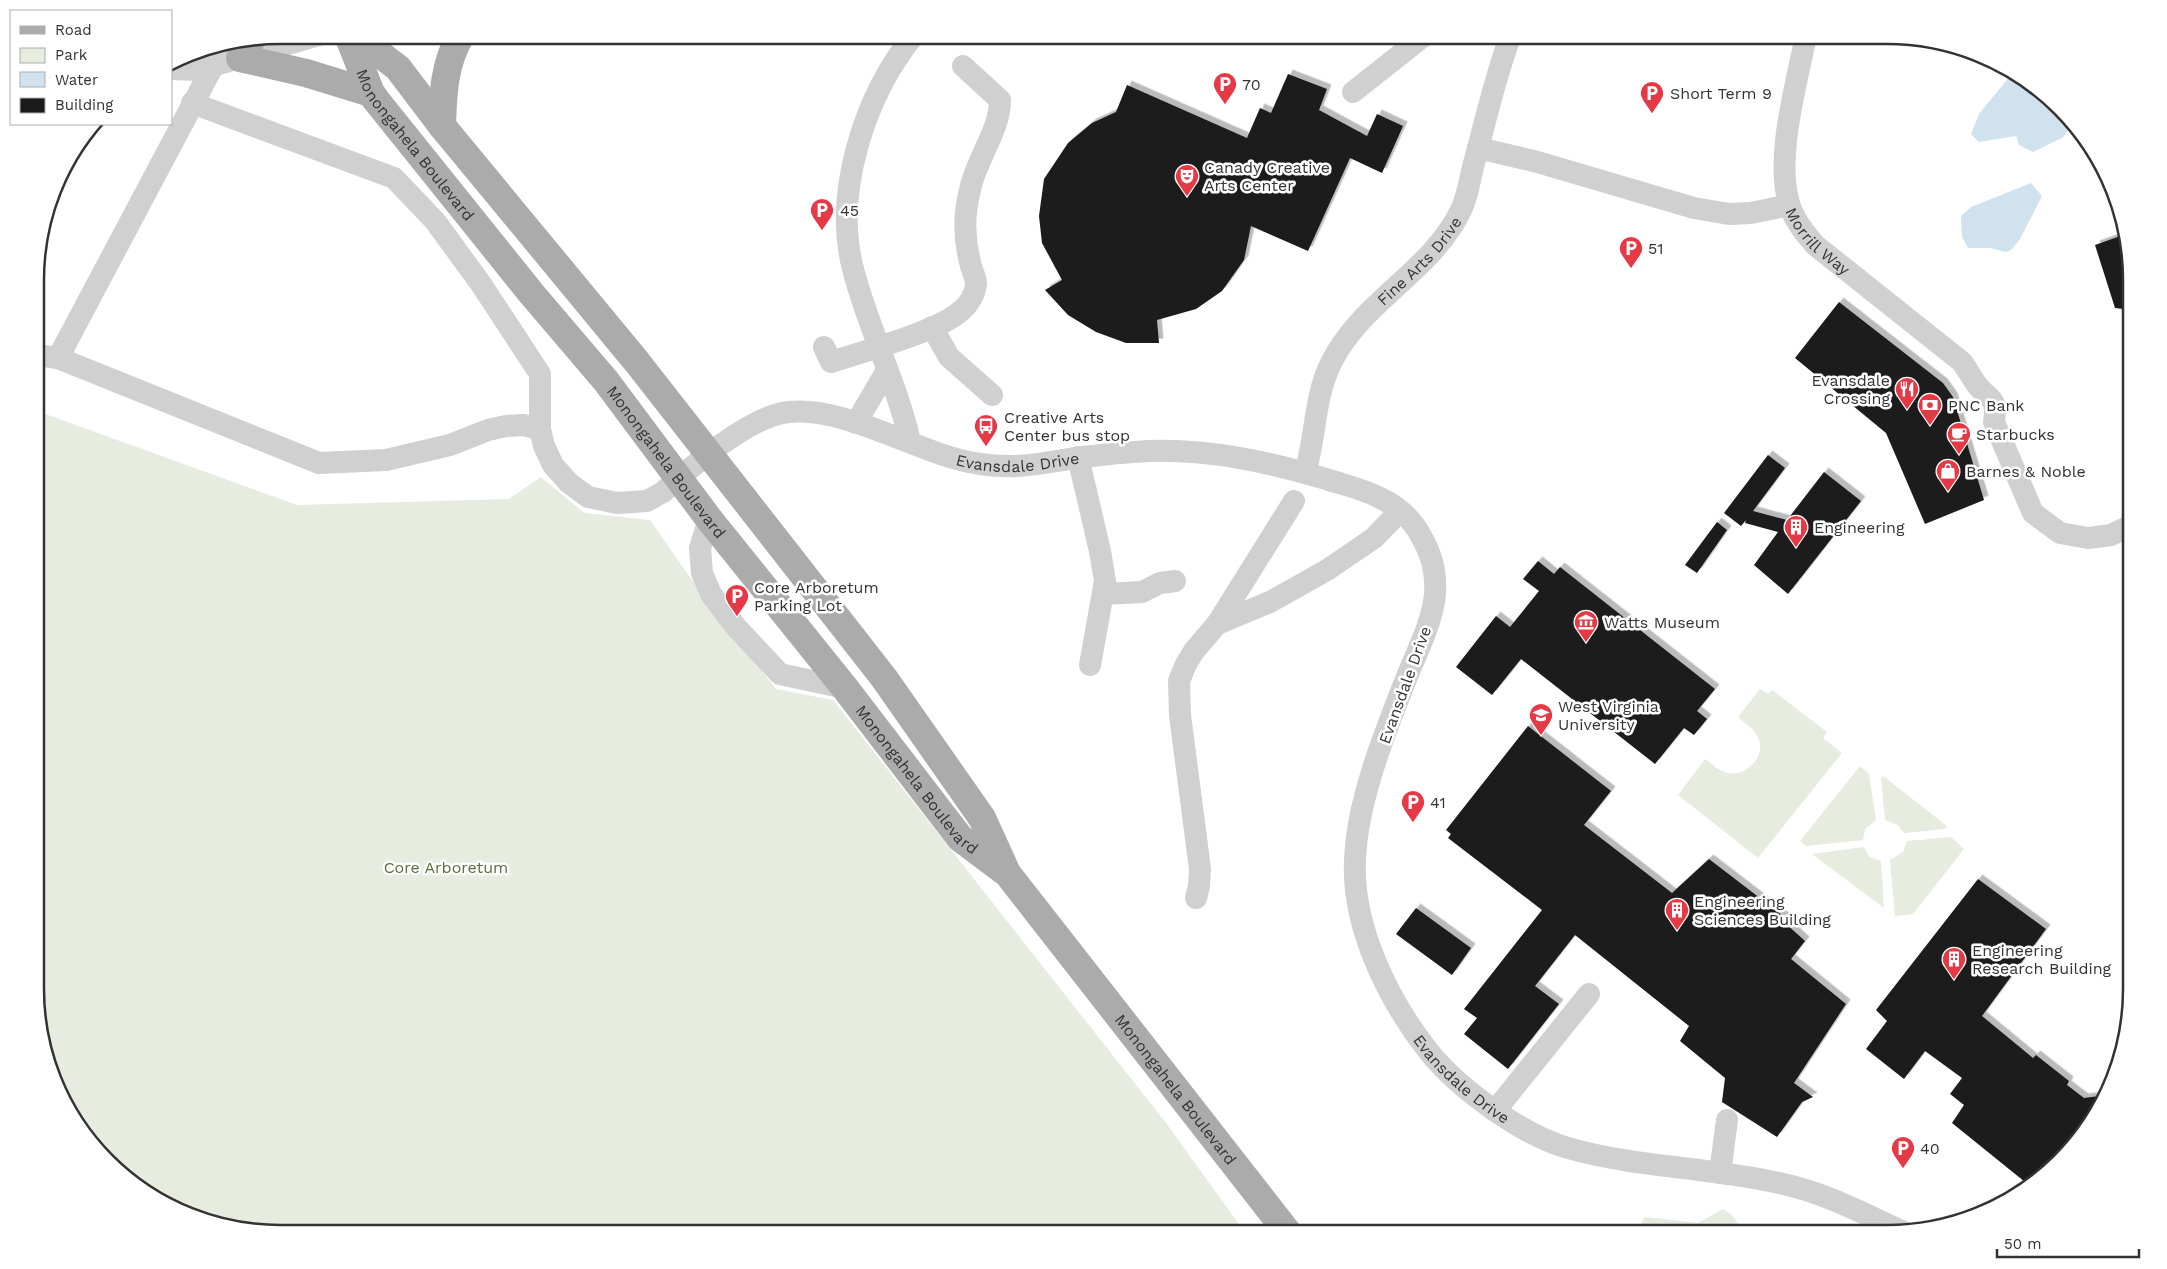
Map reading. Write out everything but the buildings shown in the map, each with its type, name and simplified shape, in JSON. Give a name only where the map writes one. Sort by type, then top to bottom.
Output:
[{"type":"main road","name":"Monongahela Boulevard","points":[[352,44],[371,93],[531,293],[606,381],[709,519],[845,688],[960,838],[1007,873]]},
{"type":"main road","name":"Monongahela Boulevard","points":[[367,44],[398,68],[442,126],[638,362],[884,678],[982,818],[1007,873],[1282,1225]]},
{"type":"main road","points":[[442,126],[446,77],[450,57],[456,44]]},
{"type":"main road","points":[[246,49],[306,73],[371,93]]},
{"type":"street","points":[[174,69],[198,70],[212,66],[246,49],[272,44]]},
{"type":"street","points":[[908,44],[882,82],[862,132],[851,170],[847,223],[852,267],[905,422],[910,442]]},
{"type":"street","points":[[1353,92],[1414,44]]},
{"type":"street","name":"Fine Arts Drive","points":[[1305,473],[1312,451],[1320,398],[1331,363],[1350,334],[1426,258],[1450,229],[1462,208],[1496,80],[1508,44]]},
{"type":"street","name":"Morrill Way","points":[[1804,44],[1784,161],[1789,205],[1801,229],[1815,245],[1962,362],[1978,387],[1978,400],[1984,414],[1994,422],[2032,512],[2060,533],[2088,538],[2111,535],[2123,529]]},
{"type":"street","points":[[212,66],[47,357],[318,463],[386,460],[450,445],[488,430],[506,426],[523,424],[540,429]]},
{"type":"street","points":[[824,347],[831,362],[878,347],[932,327],[961,311],[972,298],[976,282],[970,261],[965,217],[977,165],[1000,114],[1000,100],[963,66]]},
{"type":"street","name":"Evansdale Drive","points":[[192,103],[394,178],[435,221],[481,284],[540,374],[540,429],[544,446],[553,465],[569,484],[588,497],[617,503],[647,500],[663,492],[709,455],[756,422],[785,412],[815,411],[856,423],[974,464],[1011,468],[1040,466],[1078,457],[1153,451],[1213,454],[1258,460],[1363,490],[1382,499],[1400,511],[1420,532],[1432,558],[1436,600],[1369,784],[1359,824],[1354,865],[1359,904],[1369,946],[1386,986],[1406,1020],[1431,1055],[1463,1087],[1495,1111],[1565,1147],[1622,1159],[1781,1183],[1823,1196],[1888,1225]]},
{"type":"street","points":[[1478,148],[1712,211],[1730,214],[1751,213],[1789,205]]},
{"type":"street","points":[[932,327],[949,357],[992,395]]},
{"type":"street","points":[[856,423],[887,370]]},
{"type":"street","points":[[1078,457],[1105,581],[1090,665]]},
{"type":"street","points":[[1196,898],[1200,868],[1180,715],[1179,681],[1194,651],[1217,624],[1294,502]]},
{"type":"street","points":[[1217,624],[1270,602],[1327,570],[1374,538],[1400,511]]},
{"type":"street","points":[[709,519],[700,548],[702,573],[711,594],[736,627],[780,674],[845,688]]},
{"type":"street","points":[[1103,594],[1142,592],[1160,584],[1175,581]]},
{"type":"street","points":[[1495,1111],[1588,994]]},
{"type":"street","points":[[1720,1173],[1727,1120]]},
{"type":"green space","name":"Core Arboretum","points":[[44,414],[297,505],[509,499],[541,477],[584,513],[650,520],[689,576],[776,689],[833,700],[1166,1123],[1240,1225],[265,1225],[234,1221],[204,1213],[162,1194],[124,1167],[93,1133],[68,1093],[56,1065],[48,1035],[44,1004]]},
{"type":"green space","points":[[1760,689],[1768,694],[1772,690],[1827,732],[1823,738],[1842,753],[1758,858],[1678,795],[1705,759],[1722,771],[1734,774],[1746,770],[1755,761],[1759,755],[1759,739],[1738,717]]},
{"type":"green space","points":[[1860,766],[1869,774],[1876,820],[1865,829],[1863,840],[1806,846],[1800,841]]},
{"type":"green space","points":[[1883,776],[1947,826],[1945,829],[1904,833],[1898,825],[1885,820],[1881,778]]},
{"type":"green space","points":[[1951,837],[1964,849],[1913,914],[1895,916],[1890,860],[1903,852],[1907,841]]},
{"type":"green space","points":[[1864,847],[1869,857],[1881,861],[1884,908],[1812,854]]},
{"type":"green space","points":[[1723,1209],[1732,1215],[1739,1225],[1640,1225],[1645,1217],[1698,1223]]},
{"type":"water","points":[[2009,78],[2043,102],[2069,130],[2062,138],[2033,152],[2019,145],[2016,136],[1979,142],[1971,134],[1979,114]]},
{"type":"water","points":[[2031,183],[2042,196],[2020,239],[2011,250],[2006,252],[1990,248],[1968,248],[1962,237],[1961,216],[1971,207]]},
{"type":"place","name":"70","points":[[1225,105]]},
{"type":"place","name":"Short Term 9","points":[[1652,114]]},
{"type":"place","name":"Canady Creative Arts Center","points":[[1187,197]]},
{"type":"place","name":"45","points":[[822,231]]},
{"type":"place","name":"51","points":[[1631,269]]},
{"type":"place","name":"Evansdale Crossing","points":[[1907,410]]},
{"type":"place","name":"PNC Bank","points":[[1930,426]]},
{"type":"place","name":"Creative Arts Center bus stop","points":[[986,447]]},
{"type":"place","name":"Starbucks","points":[[1959,455]]},
{"type":"place","name":"Barnes & Noble","points":[[1948,492]]},
{"type":"place","name":"Engineering","points":[[1796,548]]},
{"type":"place","name":"Core Arboretum Parking Lot","points":[[737,617]]},
{"type":"place","name":"Watts Museum","points":[[1586,643]]},
{"type":"place","name":"West Virginia University","points":[[1541,736]]},
{"type":"place","name":"41","points":[[1413,823]]},
{"type":"place","name":"Engineering Sciences Building","points":[[1677,931]]},
{"type":"place","name":"Engineering Research Building","points":[[1954,980]]},
{"type":"place","name":"40","points":[[1903,1169]]}]
